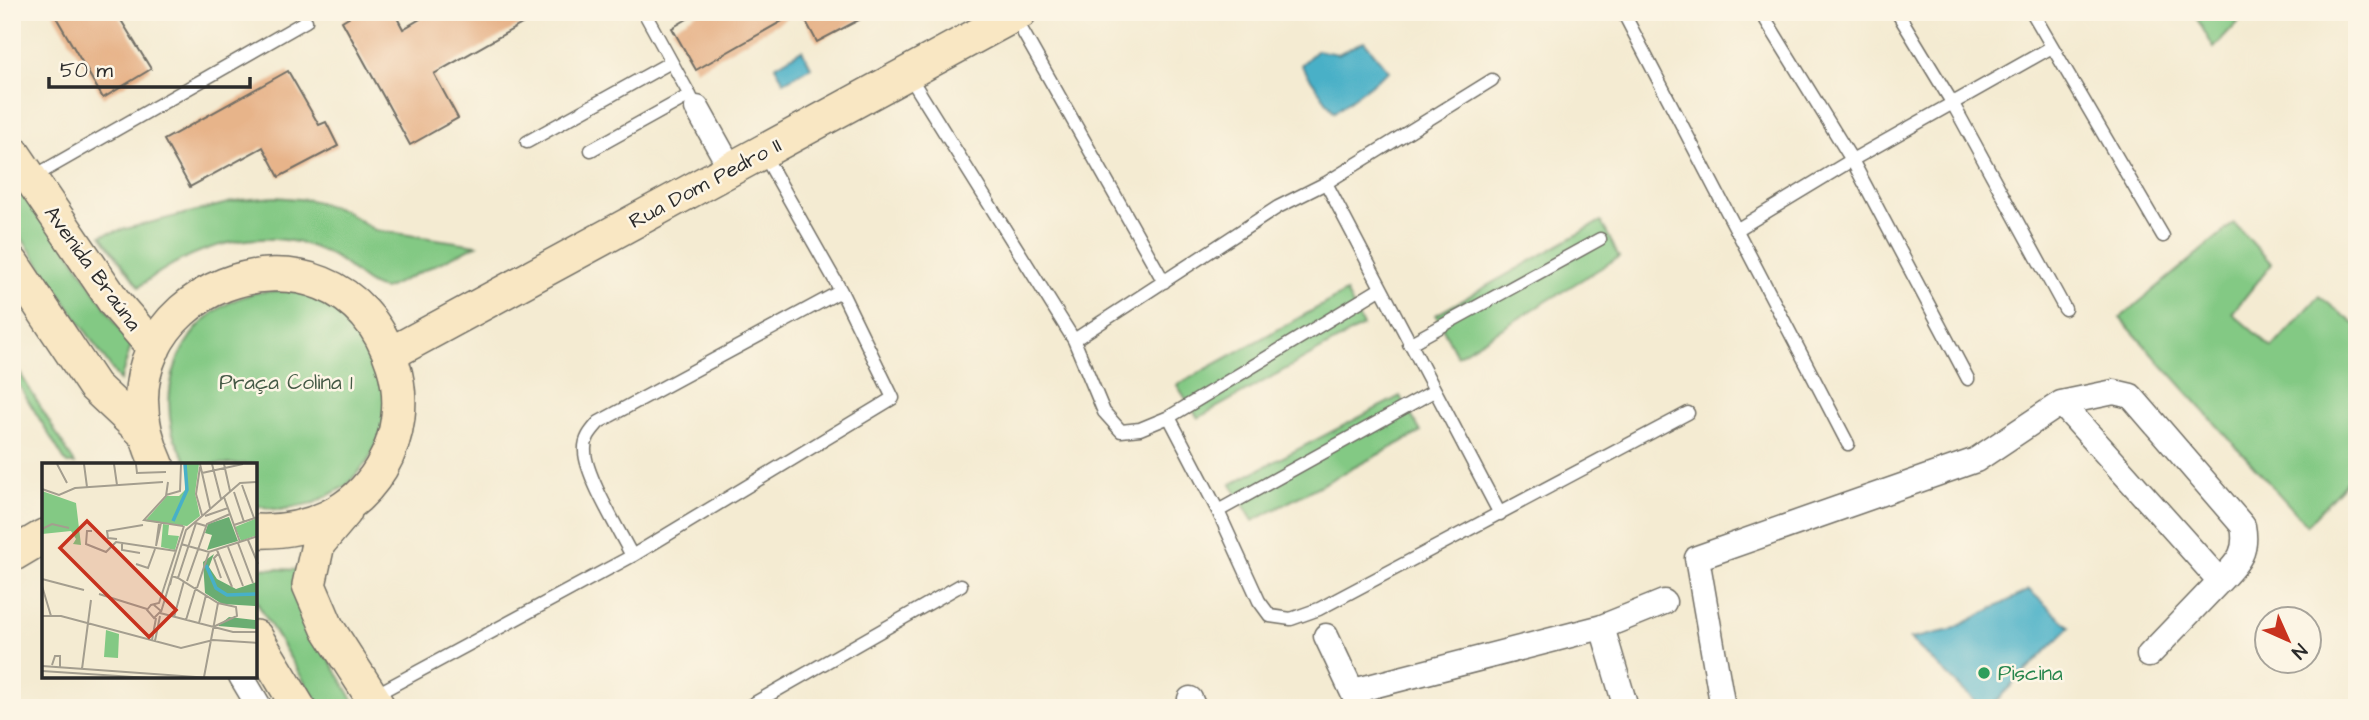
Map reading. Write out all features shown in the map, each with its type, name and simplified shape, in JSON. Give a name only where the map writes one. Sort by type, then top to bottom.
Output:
[{"type":"street","name":"Rua Dom Pedro II","points":[[390,354],[1017,14]]},
{"type":"street","points":[[693,101],[731,169]]},
{"type":"street","name":"Avenida Braúna","points":[[12,151],[115,303],[154,348]]},
{"type":"street","points":[[12,263],[94,386],[144,433]]},
{"type":"street","points":[[157,463],[144,433],[142,390],[154,348],[172,320],[195,298],[233,279],[275,274],[317,282],[335,291],[368,318],[390,354],[399,391],[396,430],[382,466],[318,544],[309,584],[327,628],[375,702]]},
{"type":"street","points":[[1723,708],[1698,558],[1976,460],[2061,403],[2114,392],[2131,396],[2243,526],[2246,541],[2243,557],[2149,655]]},
{"type":"street","points":[[2061,403],[2220,581]]},
{"type":"street","points":[[257,531],[274,532],[311,525],[337,513],[359,496]]},
{"type":"street","points":[[12,555],[42,537]]},
{"type":"street","points":[[1326,636],[1356,699],[1602,627],[1664,602]]},
{"type":"street","points":[[1602,627],[1626,708]]},
{"type":"street","points":[[257,639],[299,708]]},
{"type":"street","points":[[243,678],[260,708]]},
{"type":"lane","points":[[592,150],[693,101],[644,12]]},
{"type":"lane","points":[[1623,12],[1848,444]]},
{"type":"lane","points":[[1761,12],[1852,160],[1968,379]]},
{"type":"lane","points":[[1897,12],[1952,103],[2065,309]]},
{"type":"lane","points":[[2032,12],[2163,236]]},
{"type":"lane","points":[[1017,14],[1164,282]]},
{"type":"lane","points":[[30,179],[306,21]]},
{"type":"lane","points":[[1738,229],[1852,160],[2052,47]]},
{"type":"lane","points":[[527,142],[671,62]]},
{"type":"lane","points":[[907,74],[1074,340],[1104,412],[1121,431],[1140,429],[1169,417],[1380,289]]},
{"type":"lane","points":[[1074,340],[1278,207],[1326,183],[1492,80]]},
{"type":"lane","points":[[375,702],[632,556],[893,398],[841,292],[763,152]]},
{"type":"lane","points":[[1326,183],[1500,514]]},
{"type":"lane","points":[[1409,344],[1600,239]]},
{"type":"lane","points":[[632,556],[588,467],[584,450],[588,434],[599,422],[841,292]]},
{"type":"lane","points":[[1218,510],[1434,391]]},
{"type":"lane","points":[[1169,417],[1218,510],[1259,601],[1270,616],[1291,619],[1319,609],[1688,414]]},
{"type":"lane","points":[[746,708],[961,585]]},
{"type":"green space","points":[[2193,12],[2248,12],[2214,48]]},
{"type":"green space","points":[[12,165],[131,346],[120,381],[12,224]]},
{"type":"green space","points":[[275,197],[310,200],[343,210],[375,230],[477,245],[385,289],[364,280],[331,255],[307,245],[256,239],[206,249],[160,272],[139,287],[101,235],[240,200]]},
{"type":"green space","points":[[1601,221],[1619,257],[1457,356],[1436,315]]},
{"type":"green space","points":[[2234,223],[2272,264],[2232,313],[2272,348],[2319,296],[2357,326],[2357,470],[2307,525],[2120,318]]},
{"type":"green space","name":"Praça Colina 1","points":[[293,291],[328,302],[357,324],[387,390],[384,427],[369,460],[346,486],[314,503],[280,510],[257,506],[257,463],[187,463],[173,434],[169,407],[176,364],[185,344],[198,327],[214,312],[233,301],[259,292]]},
{"type":"green space","points":[[1346,292],[1363,326],[1198,418],[1177,385]]},
{"type":"green space","points":[[12,360],[74,463],[66,463],[12,374]]},
{"type":"green space","points":[[1400,396],[1421,432],[1253,521],[1231,484]]},
{"type":"green space","points":[[257,568],[298,570],[306,621],[358,708],[320,708],[257,603]]},
{"type":"water","points":[[1364,41],[1389,71],[1334,112],[1301,65],[1317,50],[1338,54]]},
{"type":"water","points":[[802,50],[811,67],[784,82],[775,66]]},
{"type":"water","name":"Piscina","points":[[2029,590],[2070,627],[1989,708],[1982,708],[1910,639],[1951,630]]},
{"type":"building","points":[[53,12],[116,12],[151,69],[103,98]]},
{"type":"building","points":[[357,12],[394,12],[403,29],[432,12],[543,12],[434,74],[458,118],[410,145],[342,21]]},
{"type":"building","points":[[699,12],[798,12],[696,70],[672,28]]},
{"type":"building","points":[[801,12],[874,12],[817,42]]},
{"type":"building","points":[[288,71],[319,125],[326,122],[338,146],[279,177],[263,147],[190,187],[164,140]]},
{"type":"place","name":"Piscina","points":[[1984,673]]}]
